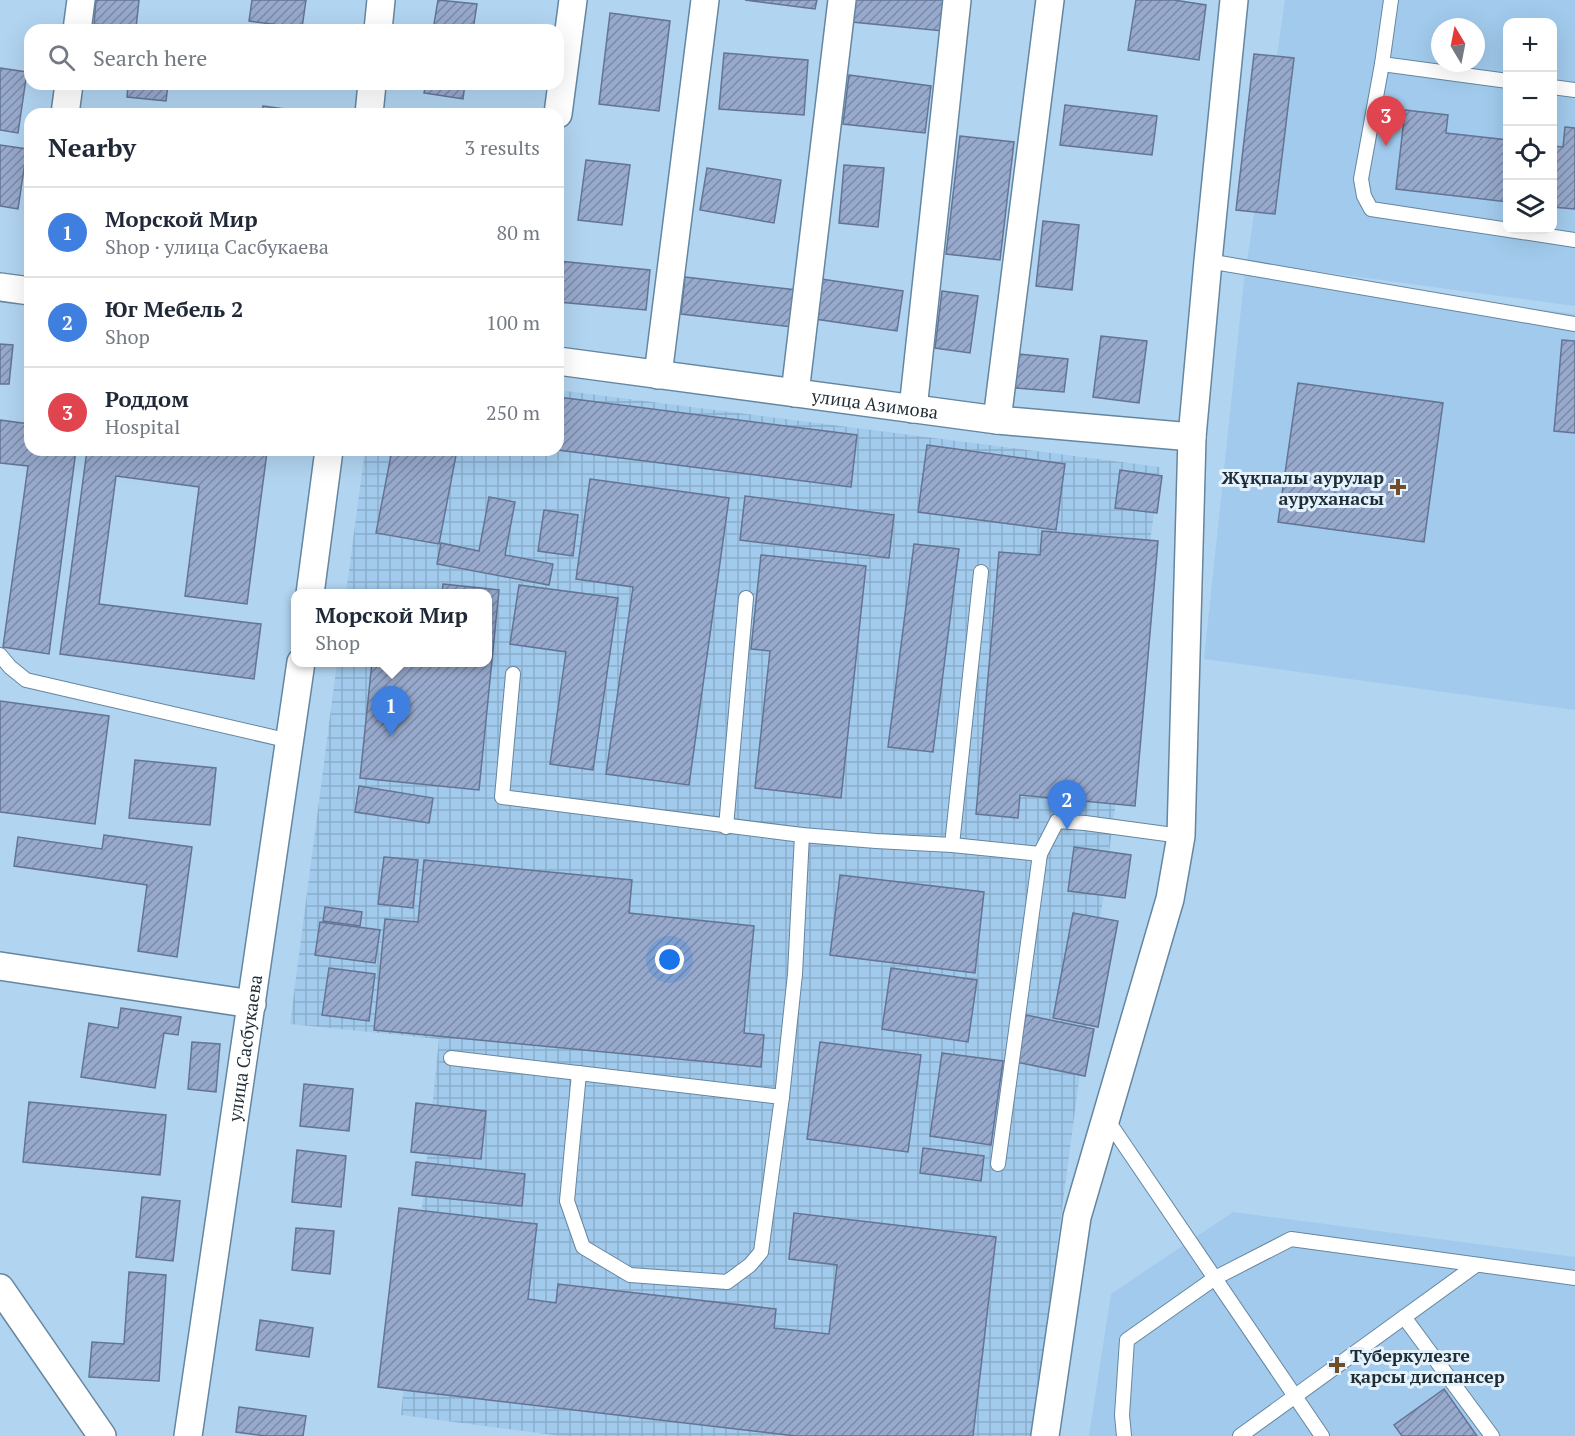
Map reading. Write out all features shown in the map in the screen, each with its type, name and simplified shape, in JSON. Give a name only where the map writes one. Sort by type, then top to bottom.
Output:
[{"type":"street","points":[[78,24],[81,0]]},
{"type":"street","points":[[379,24],[381,0]]},
{"type":"street","points":[[564,68],[573,0]]},
{"type":"street","points":[[658,375],[705,0]]},
{"type":"street","points":[[795,393],[842,0]]},
{"type":"street","points":[[913,409],[957,0]]},
{"type":"street","points":[[997,420],[1050,0]]},
{"type":"street","points":[[1045,1436],[1077,1217],[1170,900],[1180,836],[1192,437],[1234,0]]},
{"type":"street","points":[[66,108],[68,90]]},
{"type":"street","points":[[370,108],[371,90]]},
{"type":"street","points":[[559,108],[561,90]]},
{"type":"street","points":[[0,287],[24,290]]},
{"type":"street","name":"улица Азимова","points":[[564,362],[997,420],[1192,437]]},
{"type":"street","points":[[311,589],[328,456]]},
{"type":"street","name":"улица Сасбукаева","points":[[188,1436],[300,667]]},
{"type":"street","points":[[0,966],[252,1005]]},
{"type":"street","points":[[3,1298],[102,1436]]},
{"type":"lane","points":[[1391,0],[1382,64],[1360,178],[1364,196],[1371,209],[1575,240]]},
{"type":"lane","points":[[1382,64],[1503,80]]},
{"type":"lane","points":[[1557,88],[1575,90]]},
{"type":"lane","points":[[1208,261],[1575,324]]},
{"type":"lane","points":[[952,845],[981,572]]},
{"type":"lane","points":[[726,827],[746,597]]},
{"type":"lane","points":[[0,656],[26,680],[290,741]]},
{"type":"lane","points":[[513,674],[501,796],[726,827],[876,842],[952,845],[1040,854]]},
{"type":"lane","points":[[998,1164],[1040,854],[1057,821],[1180,836]]},
{"type":"lane","points":[[579,1073],[567,1201],[583,1247],[630,1275],[727,1282],[750,1265],[761,1252],[782,1097],[795,975],[802,835]]},
{"type":"lane","points":[[451,1058],[782,1097]]},
{"type":"lane","points":[[1106,1118],[1322,1436]]},
{"type":"lane","points":[[1124,1436],[1122,1415],[1127,1340],[1215,1278],[1291,1239],[1575,1278]]},
{"type":"lane","points":[[1240,1436],[1476,1264]]},
{"type":"lane","points":[[1404,1317],[1492,1436]]},
{"type":"shaded area","points":[[1285,0],[1575,0],[1575,306],[1247,262]]},
{"type":"shaded area","name":"Жұқпалы аурулар ауруханасы","points":[[1245,271],[1575,314],[1575,710],[1204,659]]},
{"type":"shaded area","points":[[564,391],[1160,467],[1032,1436],[562,1436],[401,1415],[439,1039],[290,1024],[336,667],[492,667],[492,589],[347,589],[364,456],[564,456]]},
{"type":"shaded area","name":"Туберкулезге қарсы диспансер","points":[[1233,1212],[1575,1257],[1575,1436],[1089,1436],[1111,1294]]},
{"type":"building","points":[[96,0],[139,0],[136,24],[94,24]]},
{"type":"building","points":[[252,0],[306,0],[303,24],[249,21]]},
{"type":"building","points":[[438,0],[477,4],[474,24],[434,24]]},
{"type":"building","points":[[745,0],[817,0],[815,9]]},
{"type":"building","points":[[855,0],[946,0],[943,31],[852,22]]},
{"type":"building","points":[[1136,0],[1174,0],[1206,5],[1199,60],[1128,50]]},
{"type":"building","points":[[610,13],[670,21],[659,111],[599,104]]},
{"type":"building","points":[[724,53],[808,60],[804,115],[719,109]]},
{"type":"building","points":[[1254,54],[1294,58],[1275,214],[1236,210]]},
{"type":"building","points":[[0,68],[24,72],[24,90],[18,133],[0,130]]},
{"type":"building","points":[[849,75],[931,86],[925,133],[843,124]]},
{"type":"building","points":[[128,90],[167,90],[166,101],[127,97]]},
{"type":"building","points":[[425,90],[464,90],[463,99],[424,93]]},
{"type":"building","points":[[1065,105],[1157,116],[1152,155],[1060,145]]},
{"type":"building","points":[[1405,110],[1448,115],[1446,133],[1503,139],[1503,201],[1396,189]]},
{"type":"building","points":[[1565,127],[1575,128],[1575,209],[1557,207],[1557,146],[1563,147]]},
{"type":"building","points":[[960,136],[1014,142],[1000,260],[946,254]]},
{"type":"building","points":[[0,145],[24,149],[24,169],[18,209],[0,206]]},
{"type":"building","points":[[586,160],[630,165],[622,225],[578,220]]},
{"type":"building","points":[[844,165],[884,168],[878,227],[839,223]]},
{"type":"building","points":[[707,168],[781,180],[774,223],[700,210]]},
{"type":"building","points":[[1043,221],[1079,225],[1072,290],[1036,286]]},
{"type":"building","points":[[564,262],[650,270],[646,310],[564,303]]},
{"type":"building","points":[[685,277],[797,290],[792,327],[681,314]]},
{"type":"building","points":[[821,279],[903,291],[897,331],[815,319]]},
{"type":"building","points":[[942,291],[978,296],[970,353],[935,348]]},
{"type":"building","points":[[1101,336],[1147,341],[1139,403],[1093,397]]},
{"type":"building","points":[[1562,340],[1575,341],[1575,433],[1554,431]]},
{"type":"building","points":[[0,344],[13,345],[9,384],[0,384]]},
{"type":"building","points":[[1008,353],[1068,359],[1064,392],[1004,387]]},
{"type":"building","points":[[1298,383],[1443,403],[1424,542],[1278,522]]},
{"type":"building","points":[[564,398],[857,435],[851,487],[564,451]]},
{"type":"building","points":[[0,420],[24,423],[24,456],[75,456],[49,654],[3,647],[28,466],[0,463]]},
{"type":"building","points":[[927,445],[1065,464],[1056,530],[918,512]]},
{"type":"building","points":[[86,456],[266,456],[247,604],[185,596],[199,487],[116,476],[99,604],[261,624],[254,679],[60,654]]},
{"type":"building","points":[[391,456],[456,456],[439,544],[376,533]]},
{"type":"building","points":[[1120,470],[1162,476],[1157,513],[1115,508]]},
{"type":"building","points":[[590,479],[729,498],[689,785],[606,774],[633,587],[576,579]]},
{"type":"building","points":[[745,496],[894,515],[889,558],[740,540]]},
{"type":"building","points":[[489,497],[515,502],[505,555],[553,564],[549,585],[437,564],[441,543],[479,551]]},
{"type":"building","points":[[544,510],[578,515],[573,556],[538,551]]},
{"type":"building","points":[[1042,531],[1158,541],[1135,806],[1020,795],[1018,818],[976,814],[999,552],[1040,555]]},
{"type":"building","points":[[914,544],[959,549],[933,752],[888,747]]},
{"type":"building","points":[[761,555],[866,566],[841,798],[755,788],[770,651],[751,649]]},
{"type":"building","points":[[443,584],[490,589],[442,589]]},
{"type":"building","points":[[519,585],[618,598],[593,770],[550,764],[566,652],[510,644]]},
{"type":"building","points":[[492,589],[499,590],[492,660]]},
{"type":"building","points":[[371,667],[491,667],[479,790],[360,778]]},
{"type":"building","points":[[0,701],[109,716],[95,824],[0,812]]},
{"type":"building","points":[[135,760],[216,768],[210,825],[129,818]]},
{"type":"building","points":[[359,786],[433,798],[429,823],[355,812]]},
{"type":"building","points":[[104,835],[192,847],[177,957],[138,951],[147,885],[14,866],[18,837],[102,849]]},
{"type":"building","points":[[1074,847],[1131,855],[1125,898],[1068,891]]},
{"type":"building","points":[[384,857],[418,860],[413,908],[378,904]]},
{"type":"building","points":[[424,860],[632,880],[629,913],[754,926],[744,1033],[764,1035],[761,1067],[374,1030],[385,919],[418,922]]},
{"type":"building","points":[[840,875],[984,892],[975,973],[830,955]]},
{"type":"building","points":[[325,907],[362,912],[360,926],[323,921]]},
{"type":"building","points":[[1073,913],[1118,921],[1098,1027],[1053,1018]]},
{"type":"building","points":[[320,922],[380,930],[375,963],[315,955]]},
{"type":"building","points":[[329,968],[375,974],[369,1021],[322,1015]]},
{"type":"building","points":[[891,968],[977,980],[968,1042],[882,1029]]},
{"type":"building","points":[[121,1008],[181,1017],[178,1035],[164,1033],[155,1088],[81,1077],[89,1023],[118,1028]]},
{"type":"building","points":[[1026,1015],[1094,1029],[1085,1076],[1016,1062]]},
{"type":"building","points":[[192,1042],[220,1044],[216,1092],[188,1089]]},
{"type":"building","points":[[820,1042],[921,1055],[908,1152],[807,1139]]},
{"type":"building","points":[[942,1053],[1003,1061],[991,1145],[930,1136]]},
{"type":"building","points":[[304,1084],[353,1089],[349,1131],[300,1126]]},
{"type":"building","points":[[29,1102],[166,1115],[160,1175],[23,1162]]},
{"type":"building","points":[[416,1103],[486,1111],[481,1159],[411,1152]]},
{"type":"building","points":[[923,1148],[984,1156],[981,1181],[920,1173]]},
{"type":"building","points":[[297,1150],[346,1156],[341,1207],[292,1202]]},
{"type":"building","points":[[416,1162],[525,1174],[522,1206],[412,1195]]},
{"type":"building","points":[[142,1197],[180,1201],[173,1261],[136,1257]]},
{"type":"building","points":[[399,1208],[537,1224],[528,1299],[556,1303],[558,1284],[776,1309],[774,1328],[829,1334],[837,1265],[789,1259],[794,1213],[996,1237],[973,1436],[796,1436],[378,1387]]},
{"type":"building","points":[[296,1228],[334,1231],[330,1274],[292,1270]]},
{"type":"building","points":[[129,1272],[166,1275],[159,1381],[89,1377],[92,1342],[124,1344]]},
{"type":"building","points":[[260,1320],[313,1328],[309,1357],[256,1350]]},
{"type":"building","points":[[1444,1389],[1477,1436],[1402,1436],[1394,1425]]},
{"type":"building","points":[[239,1407],[306,1416],[303,1436],[266,1436],[236,1432]]},
{"type":"place","name":"Роддом","points":[[1386,146]]},
{"type":"place","name":"Жұқпалы аурулар ауруханасы","points":[[1398,487]]},
{"type":"place","name":"Морской Мир","points":[[391,736]]},
{"type":"place","name":"Юг Мебель 2","points":[[1067,830]]},
{"type":"place","name":"Туберкулезге қарсы диспансер","points":[[1337,1365]]}]
